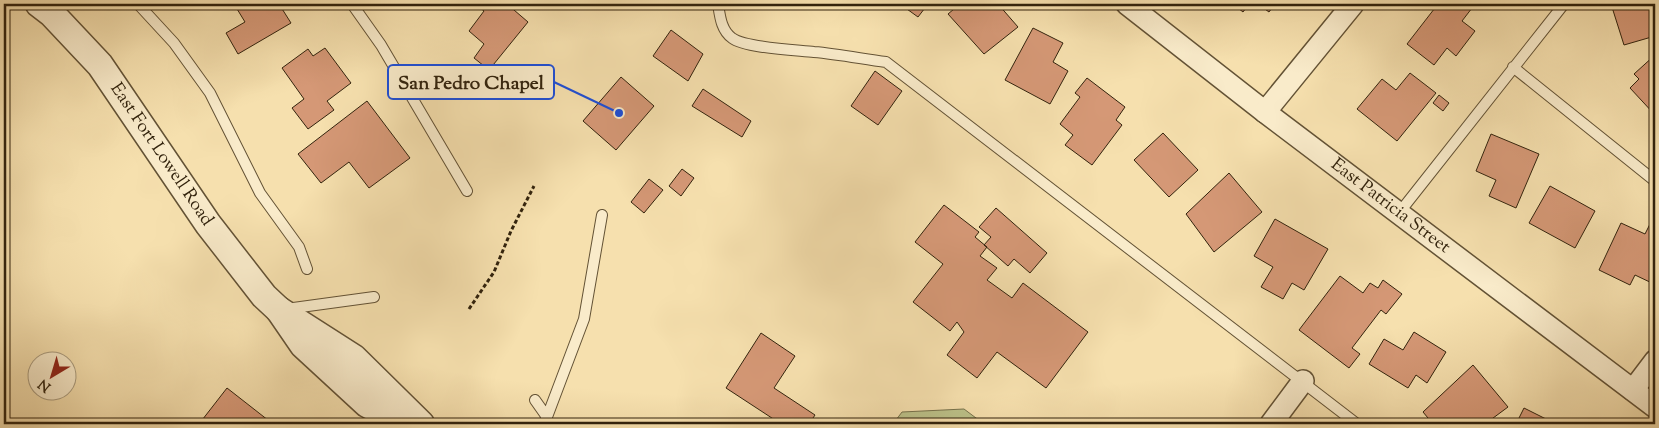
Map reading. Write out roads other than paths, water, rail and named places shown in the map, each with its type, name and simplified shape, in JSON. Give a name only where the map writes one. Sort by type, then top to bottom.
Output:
[{"type":"street","points":[[1265,112],[1353,4]]},
{"type":"street","name":"East Patricia Street","points":[[1132,5],[1265,112],[1655,408]]},
{"type":"street","name":"East Fort Lowell Road","points":[[50,7],[100,65],[208,224],[264,296],[279,310],[354,358],[421,424]]},
{"type":"street","name":"East Fort Lowell Road","points":[[279,310],[303,345],[367,404],[405,424]]},
{"type":"street","points":[[1633,390],[1655,361]]},
{"type":"street","points":[[1271,424],[1303,381]]},
{"type":"lane","points":[[138,4],[174,43],[210,93],[260,193],[299,247],[307,269]]},
{"type":"lane","points":[[352,4],[381,45],[468,191]]},
{"type":"lane","points":[[718,4],[720,21],[727,34],[733,40],[760,47],[815,52],[886,62],[1357,424]]},
{"type":"lane","points":[[1399,213],[1564,4]]},
{"type":"lane","points":[[1513,67],[1655,181]]},
{"type":"lane","points":[[545,421],[584,319],[602,215]]},
{"type":"lane","points":[[279,310],[374,297]]},
{"type":"lane","points":[[535,400],[545,421]]},
{"type":"place","name":"San Pedro Chapel","points":[[619,113]]}]
